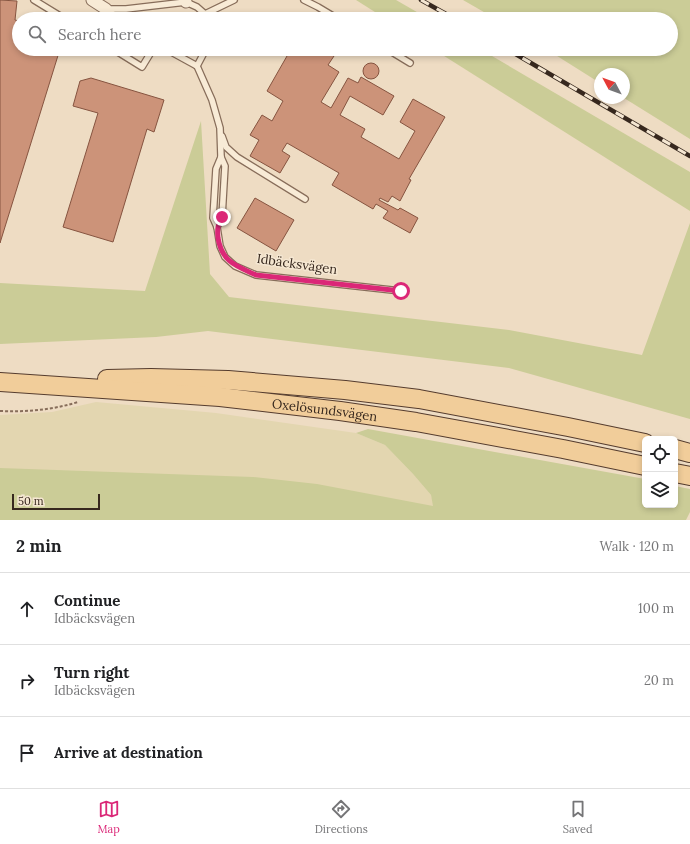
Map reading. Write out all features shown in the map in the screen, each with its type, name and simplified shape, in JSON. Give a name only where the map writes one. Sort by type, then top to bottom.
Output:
[{"type":"main road","name":"Oxelösundsvägen","points":[[0,382],[151,378],[228,380],[345,390],[419,399],[642,442]]},
{"type":"main road","name":"Oxelösundsvägen","points":[[0,382],[220,397],[340,411],[416,422],[642,465]]},
{"type":"main road","points":[[678,450],[690,453]]},
{"type":"main road","points":[[678,473],[690,476]]},
{"type":"street","points":[[92,0],[106,8]]},
{"type":"lane","points":[[34,0],[54,12]]},
{"type":"lane","points":[[214,12],[234,0]]},
{"type":"lane","points":[[304,0],[326,12]]},
{"type":"lane","points":[[106,8],[126,8],[186,1],[203,12]]},
{"type":"lane","points":[[106,8],[111,12]]},
{"type":"lane","points":[[124,56],[142,67],[149,56]]},
{"type":"lane","points":[[179,56],[197,66],[202,56]]},
{"type":"lane","points":[[398,56],[410,63]]},
{"type":"lane","name":"Idbäcksvägen","points":[[197,66],[212,100],[220,130],[221,157],[225,166],[222,217],[217,226]]},
{"type":"lane","points":[[220,130],[226,147],[237,157],[305,199]]},
{"type":"lane","name":"Idbäcksvägen","points":[[221,157],[216,169],[213,218],[217,226],[220,246],[225,257],[235,266],[256,275],[401,291]]},
{"type":"path","points":[[0,411],[50,409],[81,402]]},
{"type":"shaded area","points":[[96,402],[216,413],[356,433],[385,445],[431,495],[434,506],[425,520],[0,520],[0,415],[52,412]]},
{"type":"green space","points":[[356,0],[396,0],[417,12],[375,12]]},
{"type":"green space","points":[[463,0],[690,0],[690,139],[630,102],[630,68],[594,68],[594,79],[557,56],[678,56],[678,12],[484,12]]},
{"type":"green space","points":[[444,56],[492,56],[690,172],[690,211]]},
{"type":"green space","points":[[201,121],[210,274],[229,297],[509,330],[642,355],[690,223],[690,419],[509,368],[208,331],[156,337],[0,344],[0,283],[145,291]]},
{"type":"green space","points":[[368,429],[642,478],[642,508],[678,508],[678,487],[690,489],[690,512],[686,520],[0,520],[0,468],[253,477],[317,484],[433,506],[431,495],[385,445],[356,433]]},
{"type":"building","points":[[0,0],[17,1],[16,12],[12,12],[12,56],[58,56],[0,243]]},
{"type":"building","points":[[287,56],[334,56],[328,65],[339,72],[321,102],[331,108],[348,78],[358,83],[361,77],[394,96],[383,115],[350,96],[340,115],[365,129],[361,137],[399,159],[415,131],[400,122],[413,99],[445,117],[409,179],[411,180],[400,201],[392,196],[388,202],[380,198],[379,200],[398,210],[400,208],[418,218],[410,233],[383,218],[388,211],[376,204],[373,209],[332,185],[339,173],[287,143],[282,151],[290,156],[280,173],[250,156],[259,140],[250,135],[262,115],[272,121],[283,101],[267,91]]},
{"type":"building","points":[[368,63],[374,63],[379,68],[377,77],[374,79],[368,79],[363,74],[363,68]]},
{"type":"building","points":[[91,78],[164,100],[154,132],[147,129],[113,242],[63,227],[98,113],[73,106],[80,81]]},
{"type":"building","points":[[255,198],[294,220],[276,251],[237,228]]},
{"type":"railway","points":[[421,0],[442,12]]},
{"type":"railway","points":[[519,56],[690,156]]},
{"type":"route","points":[[222,217],[217,226],[220,246],[225,257],[235,266],[256,275],[401,291]]}]
